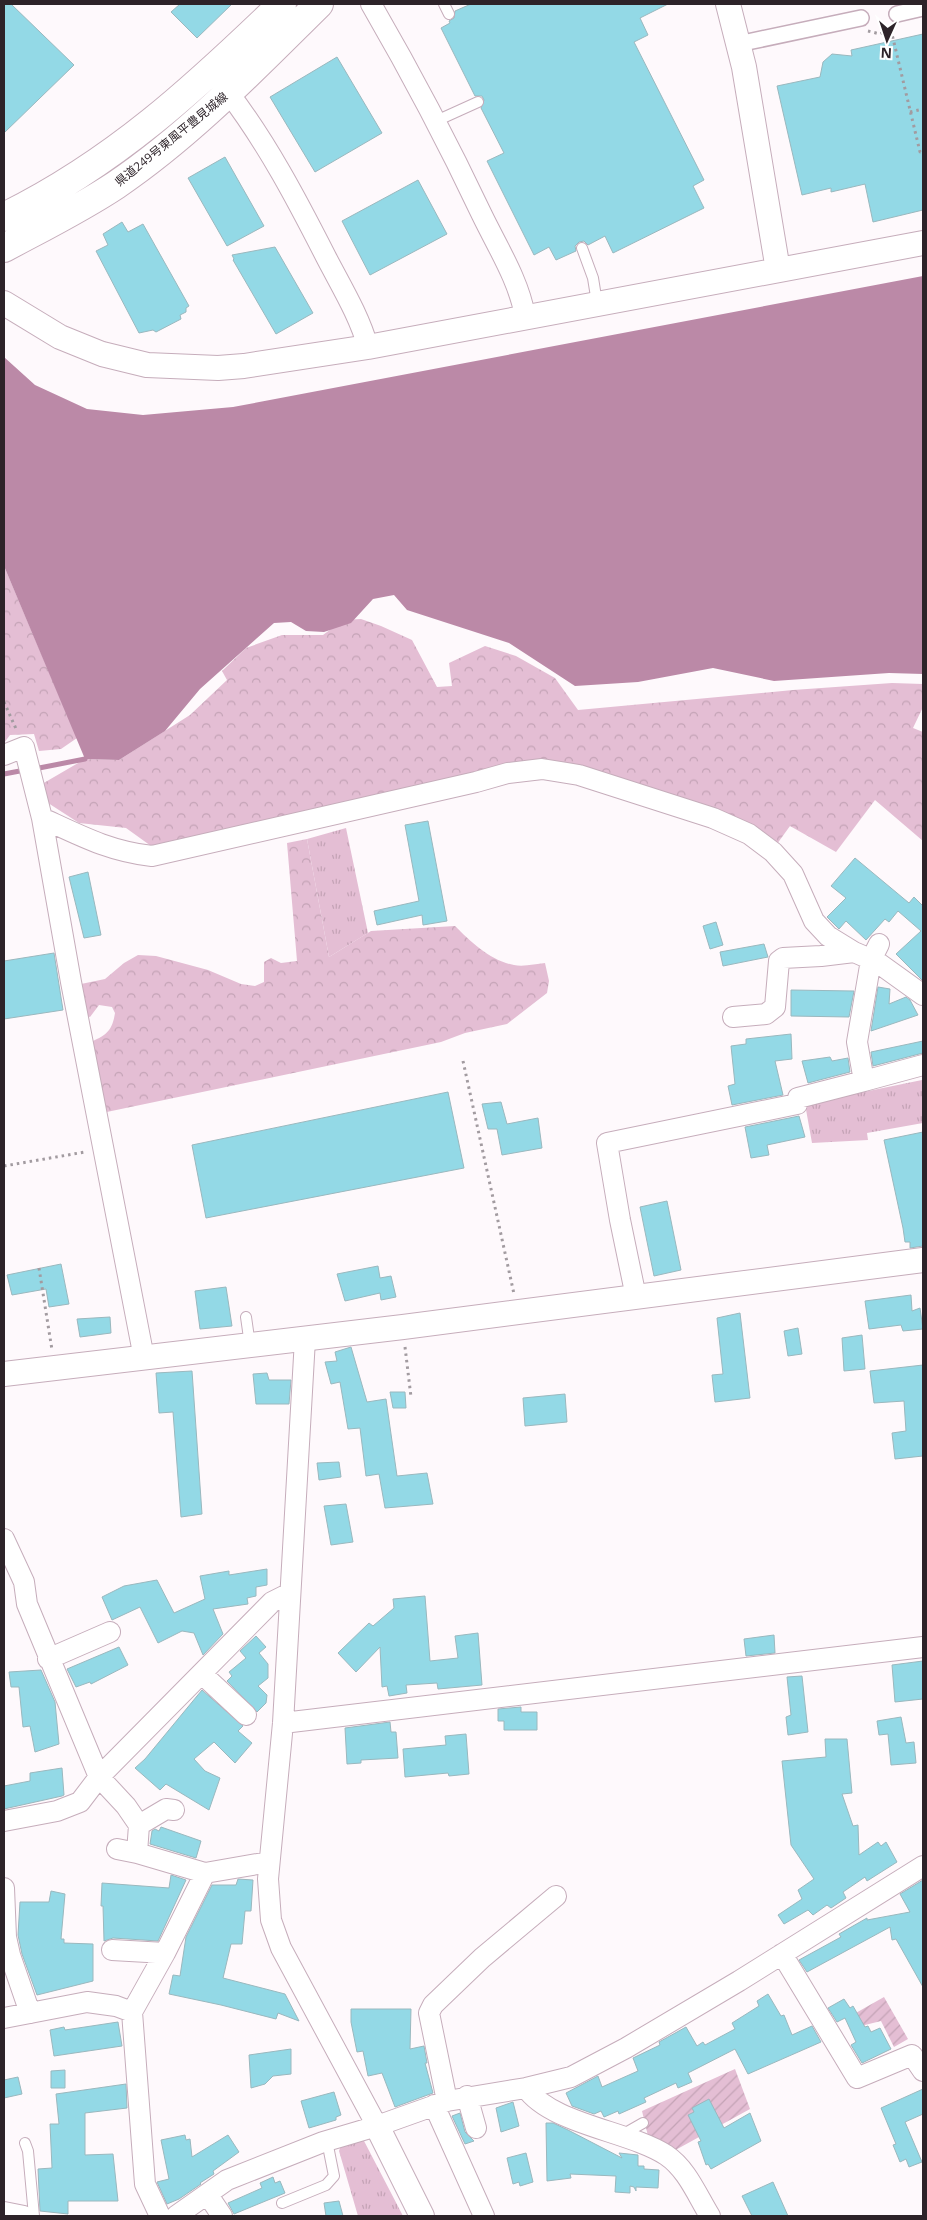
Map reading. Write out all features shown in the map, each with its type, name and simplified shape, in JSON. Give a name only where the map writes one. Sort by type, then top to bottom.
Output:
[{"type":"main road","name":"県道249号東風平豊見城線","points":[[4,217],[64,184],[109,156],[156,121],[282,4]]},
{"type":"main road","name":"県道249号東風平豊見城線","points":[[4,248],[116,185],[228,92],[319,4]]},
{"type":"street","points":[[371,4],[409,69],[436,121],[519,290],[525,316]]},
{"type":"street","points":[[728,4],[744,66],[778,270]]},
{"type":"street","points":[[897,14],[923,8]]},
{"type":"street","points":[[738,44],[861,18]]},
{"type":"street","points":[[228,92],[248,119],[305,216],[359,320],[368,347]]},
{"type":"street","points":[[4,303],[34,322],[84,348],[148,365],[188,368],[244,366],[368,347],[525,316],[923,243]]},
{"type":"street","points":[[4,756],[24,748],[42,818],[144,1358]]},
{"type":"street","points":[[42,818],[101,846],[127,853],[152,856],[508,773],[542,769],[580,776],[713,818],[748,834],[773,852],[793,874],[814,921],[828,936],[868,952],[923,995]]},
{"type":"street","points":[[733,1018],[766,1014],[775,1007],[779,961],[783,958],[868,952]]},
{"type":"street","points":[[864,1081],[857,1042],[868,952]]},
{"type":"street","points":[[636,1296],[607,1144],[797,1104],[798,1098],[923,1065]]},
{"type":"street","points":[[4,1374],[403,1327],[923,1260]]},
{"type":"street","points":[[305,1339],[282,1723],[269,1862],[271,1920],[281,1948],[377,2126],[422,2216]]},
{"type":"street","points":[[4,1539],[24,1582],[27,1604],[48,1659],[99,1777],[126,1806],[139,1825],[137,1852]]},
{"type":"street","points":[[4,1821],[57,1811],[80,1802],[99,1777],[272,1602],[290,1593]]},
{"type":"street","points":[[48,1659],[110,1632]]},
{"type":"street","points":[[282,1723],[923,1647]]},
{"type":"street","points":[[202,1674],[246,1715]]},
{"type":"street","points":[[139,1825],[166,1808],[174,1810]]},
{"type":"street","points":[[117,1849],[137,1852],[205,1872],[269,1862]]},
{"type":"street","points":[[176,2216],[227,2180],[328,2141],[377,2126],[440,2103],[467,2096],[526,2088],[571,2077],[618,2053],[923,1866]]},
{"type":"street","points":[[160,2216],[145,2184],[132,2012],[165,1953],[205,1872]]},
{"type":"street","points":[[4,1888],[6,1937],[10,1955],[30,2013]]},
{"type":"street","points":[[484,2216],[440,2103],[428,2013],[433,2005],[482,1958],[556,1896]]},
{"type":"street","points":[[112,1950],[165,1953]]},
{"type":"street","points":[[782,1954],[857,2078],[912,2054],[923,2071]]},
{"type":"street","points":[[4,2018],[87,2002],[116,2006],[132,2012]]},
{"type":"street","points":[[526,2088],[532,2096],[566,2116],[650,2146],[667,2156],[684,2171],[710,2216]]},
{"type":"street","points":[[467,2096],[476,2128]]},
{"type":"street","points":[[208,2195],[222,2216]]},
{"type":"street","points":[[4,2212],[24,2216]]},
{"type":"lane","points":[[444,4],[449,14]]},
{"type":"lane","points":[[436,121],[478,102]]},
{"type":"lane","points":[[582,248],[593,278],[597,303]]},
{"type":"lane","points":[[246,1317],[250,1345]]},
{"type":"lane","points":[[621,2136],[643,2123]]},
{"type":"lane","points":[[282,2203],[326,2185],[334,2176],[328,2141]]},
{"type":"lane","points":[[25,2143],[28,2151],[34,2216]]},
{"type":"path","points":[[891,30],[920,152],[923,152]]},
{"type":"path","points":[[910,112],[923,109]]},
{"type":"path","points":[[4,702],[24,748]]},
{"type":"path","points":[[463,1061],[518,1312]]},
{"type":"path","points":[[4,1166],[103,1148]]},
{"type":"path","points":[[39,1268],[55,1368]]},
{"type":"path","points":[[403,1327],[411,1397]]},
{"type":"green space","points":[[4,566],[77,738],[61,749],[39,751],[34,734],[10,735],[4,743]]},
{"type":"green space","points":[[361,619],[412,640],[437,687],[452,686],[449,663],[485,646],[516,656],[555,678],[578,710],[793,690],[892,683],[923,684],[923,707],[913,728],[923,732],[923,841],[875,800],[836,852],[790,826],[777,844],[574,769],[158,851],[126,828],[79,823],[45,801],[42,784],[85,759],[119,760],[190,715],[227,680],[222,671],[246,648],[282,635],[323,635],[343,620]]},
{"type":"green space","points":[[346,828],[368,933],[329,957],[307,839]]},
{"type":"green space","points":[[307,839],[329,957],[371,931],[455,926],[489,955],[506,963],[525,966],[545,963],[549,981],[547,993],[507,1024],[465,1033],[441,1042],[102,1113],[89,1043],[100,1038],[110,1029],[115,1013],[112,1007],[99,1005],[90,1017],[86,1016],[81,984],[105,979],[124,963],[138,955],[156,956],[208,970],[241,984],[255,986],[264,982],[264,962],[271,958],[281,963],[297,961],[287,843]]},
{"type":"green space","points":[[922,1080],[923,1123],[867,1133],[868,1140],[812,1143],[805,1104]]},
{"type":"green space","points":[[884,1997],[908,2039],[894,2047],[881,2021],[861,2026],[854,2014]]},
{"type":"green space","points":[[735,2069],[750,2109],[670,2153],[648,2136],[642,2111]]},
{"type":"green space","points":[[363,2139],[403,2216],[358,2216],[339,2151],[341,2145]]},
{"type":"shaded area","points":[[923,276],[923,674],[889,673],[774,681],[713,668],[638,682],[575,686],[509,643],[407,610],[394,595],[373,599],[351,623],[324,632],[306,631],[291,622],[274,623],[200,689],[165,731],[119,760],[85,759],[4,566],[4,357],[35,385],[87,409],[143,415],[233,407]]},
{"type":"building","points":[[4,4],[11,4],[74,65],[4,133]]},
{"type":"building","points":[[180,4],[232,4],[197,38],[171,12]]},
{"type":"building","points":[[471,4],[668,4],[640,18],[648,35],[634,42],[704,180],[693,186],[704,208],[613,253],[605,236],[588,245],[584,241],[579,242],[575,246],[576,251],[556,260],[549,247],[534,255],[487,161],[504,153],[481,108],[484,100],[482,96],[475,96],[441,28],[450,23],[449,21],[454,18],[455,11]]},
{"type":"building","points":[[923,34],[923,210],[873,222],[865,184],[831,192],[831,188],[802,195],[777,86],[820,77],[823,62],[832,54],[852,56],[851,50]]},
{"type":"building","points":[[337,57],[382,133],[315,172],[270,97]]},
{"type":"building","points":[[225,157],[264,226],[227,246],[188,178]]},
{"type":"building","points":[[418,180],[447,234],[370,275],[342,221]]},
{"type":"building","points":[[122,222],[128,232],[143,224],[189,306],[186,308],[186,312],[180,315],[181,319],[156,332],[153,330],[139,333],[96,251],[108,245],[103,234]]},
{"type":"building","points":[[275,247],[313,313],[276,334],[233,260],[232,255]]},
{"type":"building","points":[[428,821],[447,921],[423,925],[422,915],[377,925],[374,911],[419,901],[405,825]]},
{"type":"building","points":[[855,858],[909,903],[914,897],[923,906],[923,981],[896,954],[921,931],[898,911],[889,922],[885,919],[866,940],[846,921],[839,929],[827,917],[846,898],[831,886]]},
{"type":"building","points":[[88,872],[101,935],[84,938],[69,877]]},
{"type":"building","points":[[716,922],[723,945],[710,949],[703,926]]},
{"type":"building","points":[[764,944],[768,957],[723,966],[720,952]]},
{"type":"building","points":[[54,953],[63,1010],[4,1019],[4,961]]},
{"type":"building","points":[[878,987],[890,989],[889,1004],[906,997],[910,1000],[918,1015],[871,1031]]},
{"type":"building","points":[[791,990],[854,991],[849,1017],[791,1016]]},
{"type":"building","points":[[791,1034],[792,1059],[775,1061],[783,1095],[732,1105],[728,1086],[735,1084],[731,1046],[746,1044],[746,1039]]},
{"type":"building","points":[[923,1041],[923,1053],[873,1066],[871,1052]]},
{"type":"building","points":[[830,1057],[832,1061],[848,1058],[850,1072],[808,1083],[802,1061]]},
{"type":"building","points":[[448,1092],[464,1168],[206,1218],[192,1145]]},
{"type":"building","points":[[501,1102],[507,1124],[538,1118],[542,1148],[502,1155],[497,1129],[488,1129],[482,1104]]},
{"type":"building","points":[[799,1116],[805,1137],[767,1145],[769,1155],[751,1158],[745,1127]]},
{"type":"building","points":[[923,1132],[923,1246],[910,1248],[910,1242],[905,1242],[884,1140]]},
{"type":"building","points":[[667,1201],[681,1270],[654,1276],[640,1207]]},
{"type":"building","points":[[61,1264],[69,1304],[49,1307],[46,1289],[12,1295],[7,1275]]},
{"type":"building","points":[[378,1266],[380,1278],[391,1276],[396,1297],[381,1300],[380,1293],[345,1301],[337,1274]]},
{"type":"building","points":[[226,1287],[232,1326],[200,1329],[195,1291]]},
{"type":"building","points":[[911,1295],[912,1311],[920,1308],[923,1329],[903,1331],[901,1325],[869,1329],[865,1301]]},
{"type":"building","points":[[740,1313],[750,1398],[715,1402],[712,1375],[723,1374],[717,1318]]},
{"type":"building","points":[[110,1317],[111,1333],[80,1337],[77,1319]]},
{"type":"building","points":[[798,1328],[802,1354],[788,1356],[784,1331]]},
{"type":"building","points":[[862,1335],[865,1369],[844,1371],[842,1338]]},
{"type":"building","points":[[351,1347],[367,1402],[386,1399],[397,1476],[427,1473],[433,1504],[385,1508],[379,1474],[366,1476],[360,1428],[348,1429],[340,1382],[331,1384],[325,1362],[337,1361],[335,1352]]},
{"type":"building","points":[[923,1365],[923,1456],[895,1459],[892,1433],[906,1431],[904,1401],[874,1403],[870,1371]]},
{"type":"building","points":[[192,1371],[202,1514],[181,1517],[173,1412],[159,1413],[156,1373]]},
{"type":"building","points":[[267,1373],[269,1380],[291,1380],[289,1404],[256,1404],[253,1374]]},
{"type":"building","points":[[390,1392],[405,1392],[406,1408],[393,1408]]},
{"type":"building","points":[[565,1394],[567,1422],[525,1426],[523,1398]]},
{"type":"building","points":[[339,1462],[341,1477],[319,1480],[317,1463]]},
{"type":"building","points":[[346,1504],[353,1542],[331,1545],[324,1506]]},
{"type":"building","points":[[267,1569],[267,1585],[256,1587],[256,1596],[247,1598],[248,1604],[213,1609],[223,1634],[203,1655],[194,1633],[182,1631],[158,1643],[140,1607],[112,1620],[102,1597],[124,1586],[157,1580],[174,1613],[205,1599],[200,1576],[229,1571],[229,1575]]},
{"type":"building","points":[[425,1596],[430,1661],[458,1658],[455,1636],[478,1633],[482,1685],[438,1689],[437,1683],[406,1685],[407,1693],[389,1696],[387,1686],[382,1687],[380,1647],[356,1672],[338,1653],[369,1623],[373,1626],[394,1608],[393,1599]]},
{"type":"building","points":[[774,1635],[775,1653],[746,1656],[744,1639]]},
{"type":"building","points":[[256,1636],[266,1647],[259,1653],[268,1664],[268,1678],[258,1686],[267,1695],[266,1703],[257,1712],[227,1681],[232,1676],[229,1672],[246,1658],[240,1651]]},
{"type":"building","points":[[119,1647],[128,1665],[91,1684],[90,1682],[76,1687],[67,1669]]},
{"type":"building","points":[[923,1661],[923,1699],[895,1702],[892,1665]]},
{"type":"building","points":[[41,1670],[55,1702],[59,1744],[35,1752],[30,1726],[23,1727],[19,1687],[11,1687],[9,1672]]},
{"type":"building","points":[[802,1676],[808,1732],[788,1735],[786,1717],[791,1715],[787,1677]]},
{"type":"building","points":[[202,1690],[243,1726],[238,1731],[252,1743],[235,1763],[214,1742],[194,1759],[205,1771],[220,1778],[209,1810],[166,1784],[160,1790],[135,1768],[145,1759]]},
{"type":"building","points":[[521,1707],[521,1712],[537,1712],[537,1730],[504,1730],[504,1721],[498,1721],[498,1709]]},
{"type":"building","points":[[901,1717],[906,1743],[914,1742],[916,1763],[891,1765],[888,1734],[879,1735],[877,1721]]},
{"type":"building","points":[[390,1722],[391,1732],[396,1732],[398,1758],[361,1760],[361,1763],[347,1764],[345,1728]]},
{"type":"building","points":[[466,1734],[469,1774],[449,1776],[448,1773],[405,1777],[403,1749],[446,1745],[445,1736]]},
{"type":"building","points":[[825,1739],[847,1739],[852,1793],[842,1794],[853,1826],[858,1825],[859,1855],[878,1842],[881,1846],[886,1842],[897,1862],[867,1881],[865,1877],[843,1892],[846,1898],[831,1908],[827,1905],[813,1915],[808,1910],[784,1924],[778,1915],[802,1899],[798,1890],[814,1879],[791,1845],[782,1761],[826,1757]]},
{"type":"building","points":[[62,1768],[64,1795],[4,1809],[4,1786],[30,1781],[30,1773]]},
{"type":"building","points":[[161,1827],[201,1841],[196,1858],[150,1844],[152,1831],[155,1829],[159,1831]]},
{"type":"building","points":[[171,1875],[186,1880],[158,1941],[113,1938],[104,1941],[103,1906],[101,1906],[102,1883],[169,1888]]},
{"type":"building","points":[[238,1879],[253,1880],[251,1911],[245,1911],[242,1944],[231,1944],[223,1978],[285,1994],[299,2021],[278,2013],[276,2019],[169,1994],[173,1975],[180,1976],[186,1937],[212,1885],[236,1885]]},
{"type":"building","points":[[923,1880],[923,1987],[896,1939],[892,1940],[890,1927],[807,1972],[799,1960],[841,1937],[839,1934],[867,1918],[867,1920],[910,1912],[900,1894]]},
{"type":"building","points":[[51,1891],[65,1894],[61,1939],[64,1939],[64,1943],[93,1944],[93,1981],[37,1995],[22,1954],[18,1935],[20,1902],[49,1902]]},
{"type":"building","points":[[768,1994],[781,2016],[784,2015],[792,2035],[812,2026],[821,2042],[748,2074],[735,2049],[688,2073],[692,2082],[678,2088],[676,2083],[644,2098],[646,2102],[619,2114],[618,2111],[604,2117],[601,2111],[594,2114],[572,2106],[566,2093],[598,2076],[602,2087],[638,2071],[633,2058],[660,2045],[659,2042],[686,2027],[697,2046],[703,2042],[705,2045],[735,2029],[732,2023],[759,2006],[757,2001]]},
{"type":"building","points":[[844,1999],[850,2008],[853,2006],[865,2027],[868,2026],[871,2032],[880,2028],[891,2049],[862,2063],[851,2045],[856,2042],[845,2018],[837,2022],[828,2008]]},
{"type":"building","points":[[351,2009],[411,2009],[410,2049],[424,2046],[427,2063],[425,2063],[433,2093],[395,2107],[382,2073],[368,2076],[363,2051],[357,2052],[351,2022]]},
{"type":"building","points":[[118,2022],[122,2046],[54,2056],[50,2030],[64,2027],[65,2030]]},
{"type":"building","points":[[291,2049],[291,2074],[273,2076],[265,2084],[251,2088],[249,2055]]},
{"type":"building","points":[[65,2070],[65,2088],[51,2088],[51,2071]]},
{"type":"building","points":[[18,2077],[22,2094],[4,2098],[4,2080]]},
{"type":"building","points":[[126,2084],[127,2108],[85,2113],[85,2155],[113,2154],[118,2201],[68,2201],[68,2214],[40,2211],[38,2169],[52,2168],[50,2124],[59,2124],[56,2094]]},
{"type":"building","points":[[923,2089],[923,2114],[905,2122],[922,2162],[909,2167],[906,2159],[900,2162],[893,2145],[896,2144],[881,2108]]},
{"type":"building","points":[[334,2092],[341,2115],[336,2117],[336,2120],[309,2128],[301,2101]]},
{"type":"building","points":[[709,2099],[724,2128],[750,2113],[761,2141],[711,2169],[708,2164],[706,2165],[698,2142],[701,2141],[688,2115],[694,2112],[692,2108]]},
{"type":"building","points":[[513,2102],[519,2126],[501,2132],[496,2108]]},
{"type":"building","points":[[460,2113],[465,2132],[474,2141],[465,2144],[452,2116]]},
{"type":"building","points":[[546,2123],[553,2123],[622,2158],[619,2153],[638,2155],[638,2166],[644,2166],[644,2169],[659,2170],[658,2188],[636,2187],[636,2191],[634,2187],[630,2186],[630,2193],[615,2192],[616,2176],[570,2174],[571,2178],[547,2181]]},
{"type":"building","points":[[185,2135],[186,2140],[190,2139],[192,2157],[228,2135],[239,2152],[213,2171],[214,2174],[201,2184],[179,2199],[167,2204],[157,2182],[169,2179],[161,2140]]},
{"type":"building","points":[[526,2153],[533,2182],[520,2186],[519,2182],[513,2184],[507,2158]]},
{"type":"building","points":[[273,2177],[275,2183],[280,2181],[285,2193],[234,2214],[228,2203],[262,2188],[260,2183]]},
{"type":"building","points":[[773,2182],[788,2216],[752,2216],[742,2196]]},
{"type":"building","points":[[339,2201],[343,2216],[326,2216],[324,2203]]},
{"type":"waterway","points":[[34,769],[85,759]]},
{"type":"waterway","points":[[4,774],[25,770]]}]
